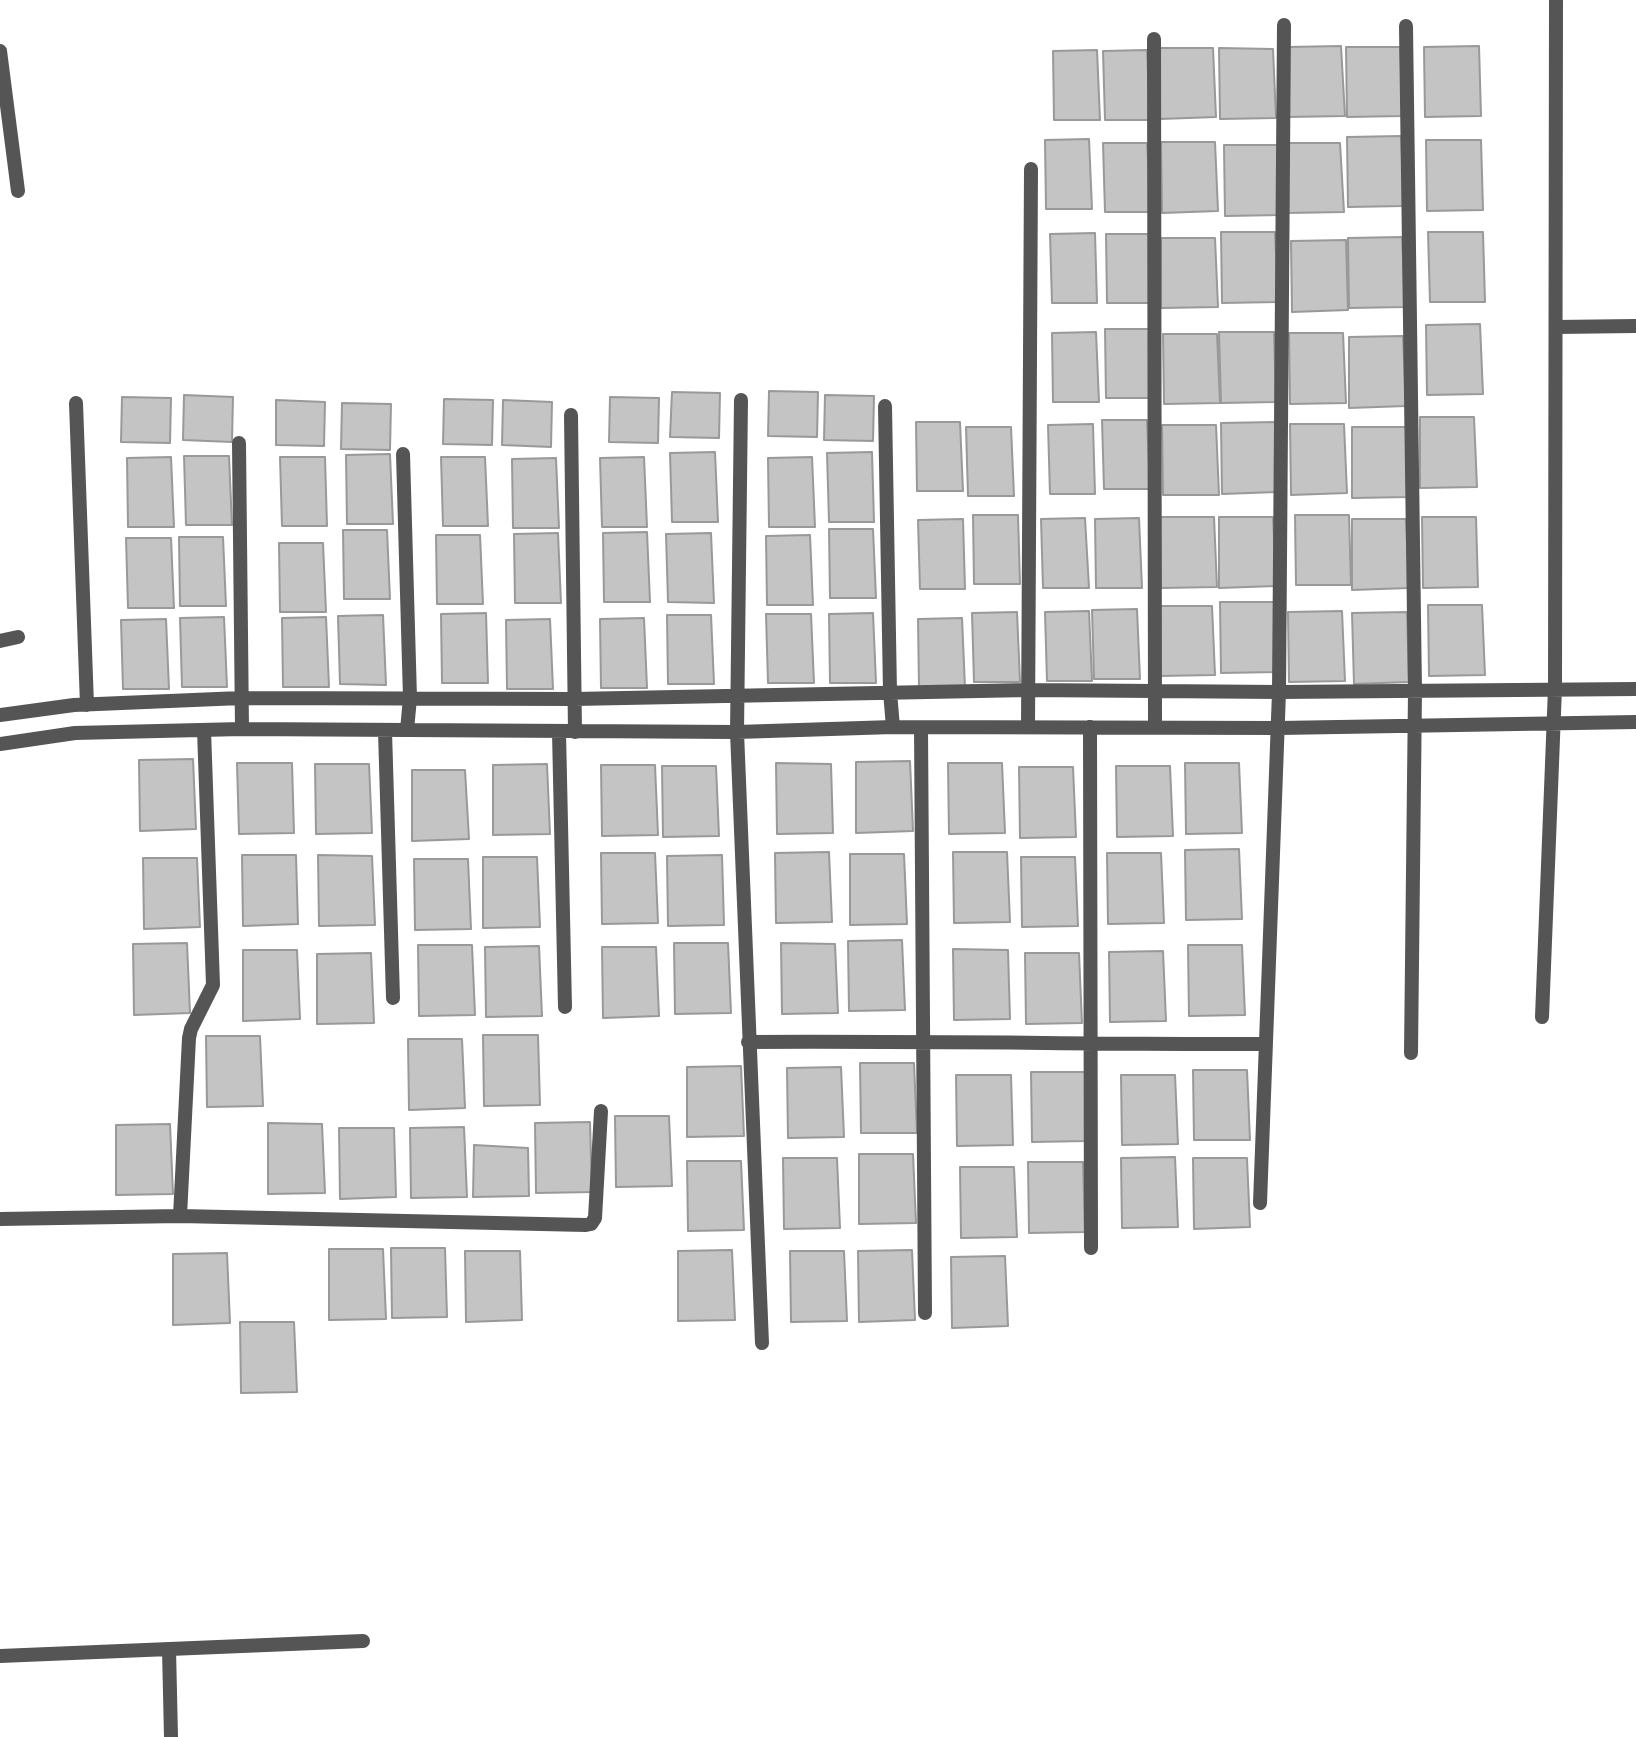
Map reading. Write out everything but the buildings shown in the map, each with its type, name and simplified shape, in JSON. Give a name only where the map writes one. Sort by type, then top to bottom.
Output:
[{"type":"street","points":[[1542,1017],[1555,724],[1556,0]]},
{"type":"street","points":[[1260,1203],[1279,728],[1284,25]]},
{"type":"street","points":[[1406,26],[1415,691],[1411,1052]]},
{"type":"street","points":[[1154,39],[1155,727]]},
{"type":"street","points":[[0,51],[18,191]]},
{"type":"street","points":[[1028,727],[1031,169]]},
{"type":"street","points":[[1556,327],[1636,327]]},
{"type":"street","points":[[741,400],[737,732],[762,1343]]},
{"type":"street","points":[[76,403],[87,705]]},
{"type":"street","points":[[885,406],[890,692],[893,727]]},
{"type":"street","points":[[571,415],[575,732]]},
{"type":"street","points":[[239,443],[242,729]]},
{"type":"street","points":[[404,454],[410,698],[407,730]]},
{"type":"street","points":[[0,641],[18,638]]},
{"type":"street","points":[[0,715],[57,706],[241,698],[574,699],[1029,690],[1279,692],[1636,689]]},
{"type":"street","points":[[0,744],[75,733],[242,729],[737,732],[893,727],[1279,728],[1636,722]]},
{"type":"street","points":[[1090,727],[1091,1248]]},
{"type":"street","points":[[921,728],[925,1313]]},
{"type":"street","points":[[180,1216],[189,1038],[214,985],[204,730]]},
{"type":"street","points":[[385,731],[393,998]]},
{"type":"street","points":[[559,732],[565,1007]]},
{"type":"street","points":[[748,1042],[1266,1044]]},
{"type":"street","points":[[0,1219],[180,1216],[586,1226],[595,1218],[601,1111]]},
{"type":"street","points":[[0,1656],[363,1641]]},
{"type":"street","points":[[169,1649],[171,1737]]}]
